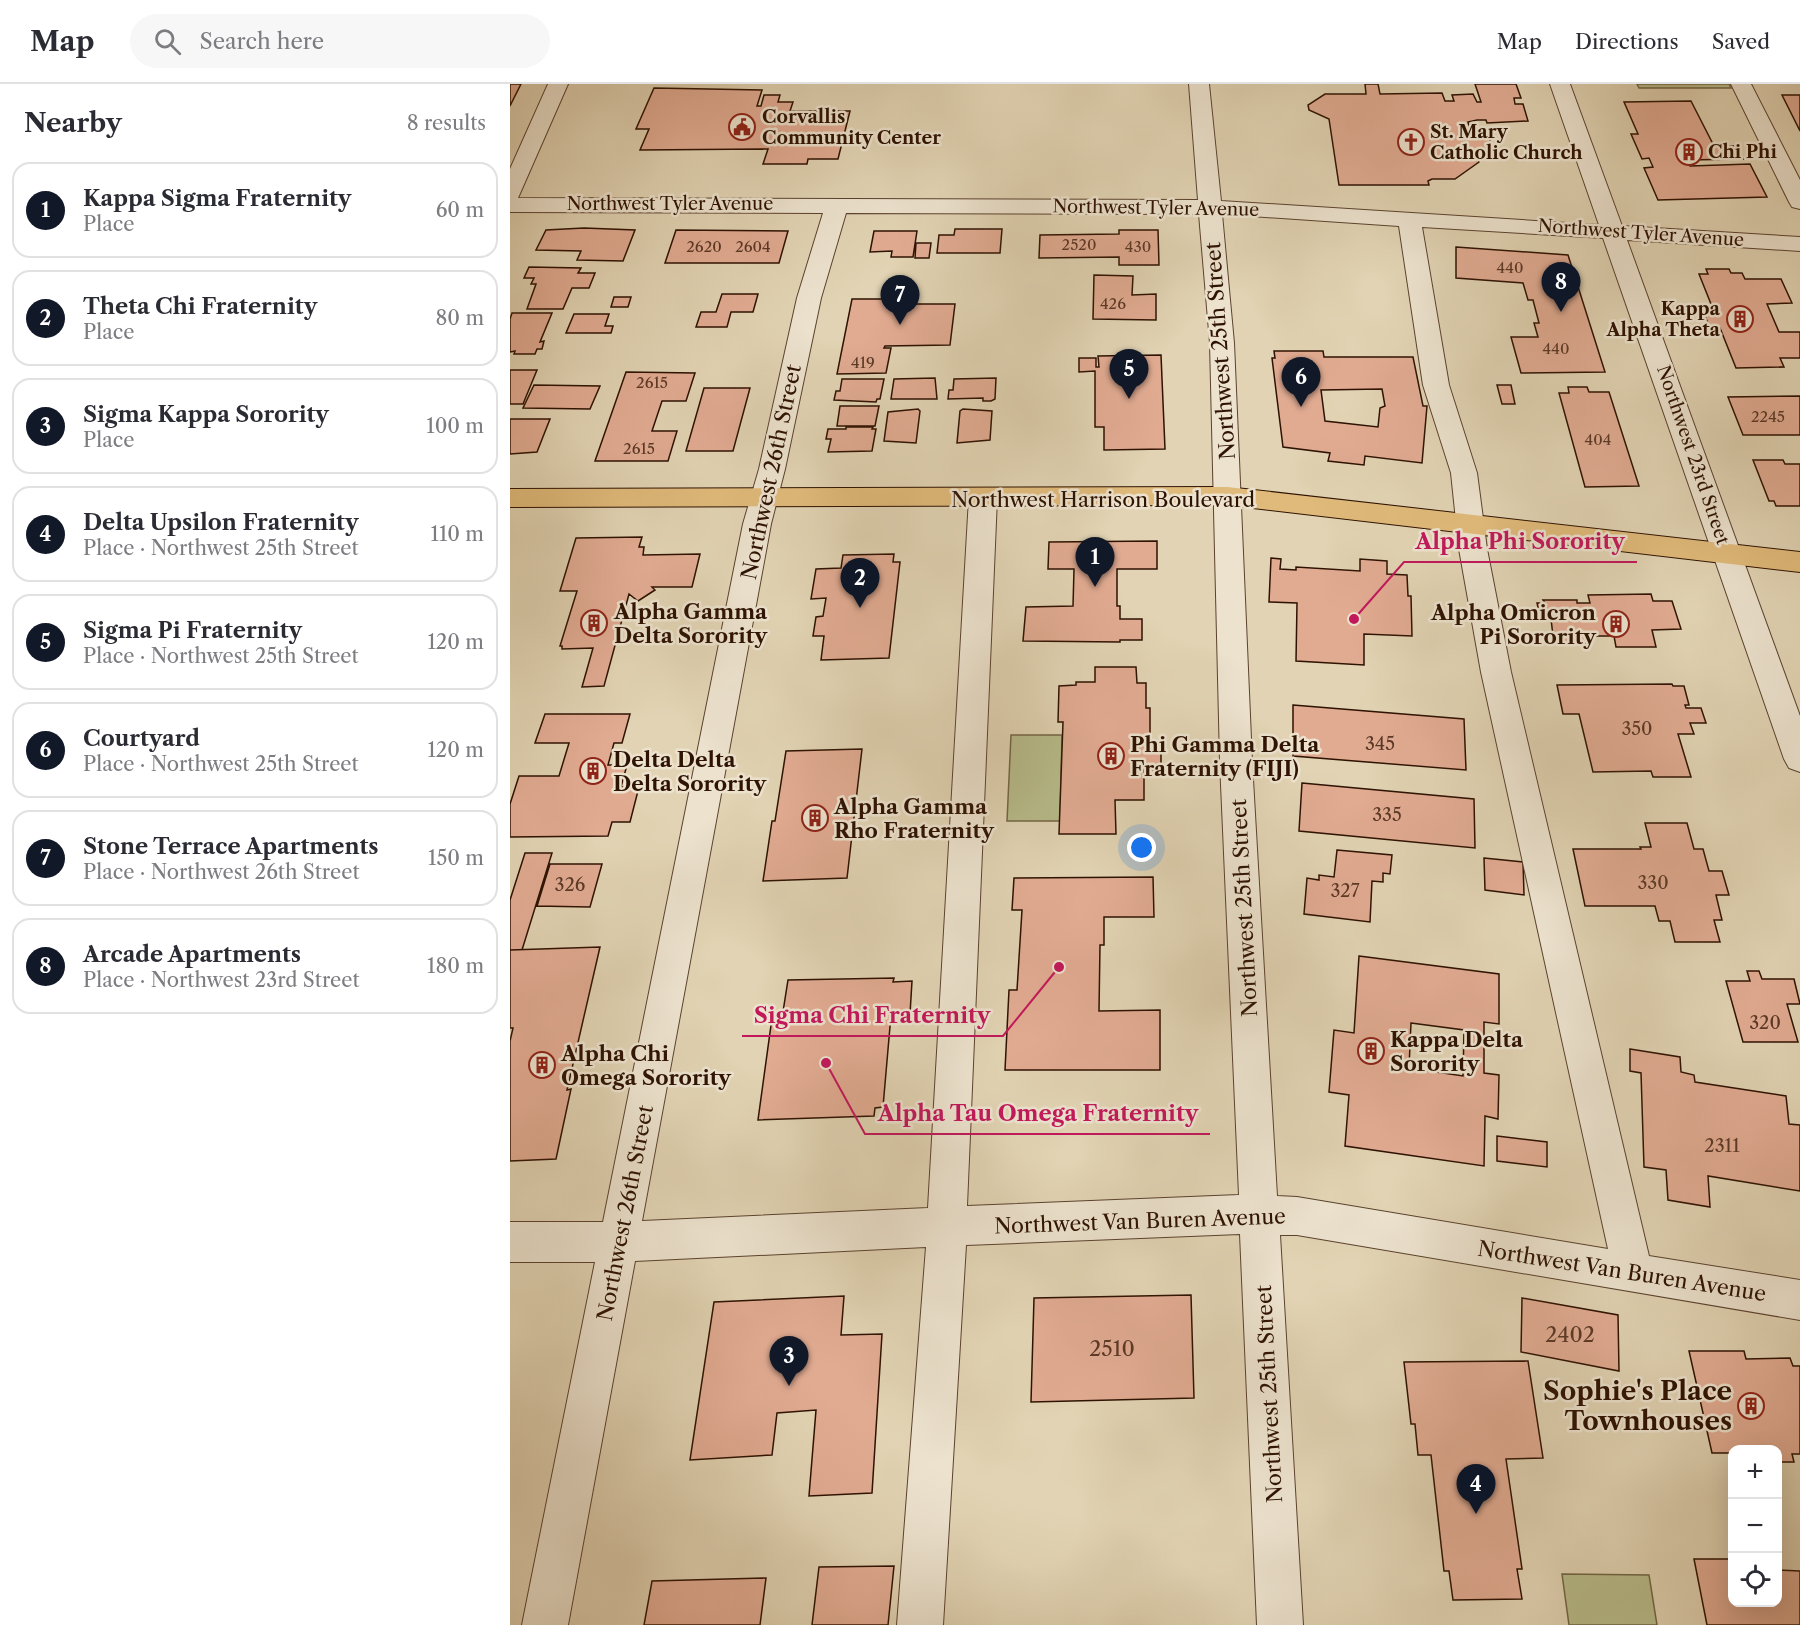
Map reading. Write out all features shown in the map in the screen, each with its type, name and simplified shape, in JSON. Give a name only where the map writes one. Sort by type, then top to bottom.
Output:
[{"type":"main road","name":"Northwest Harrison Boulevard","points":[[510,498],[1227,496],[1470,522],[1800,562]]},
{"type":"street","points":[[510,194],[558,84]]},
{"type":"street","name":"Northwest 25th Street","points":[[1199,84],[1222,343],[1236,762],[1281,1625]]},
{"type":"street","name":"Northwest 23rd Street","points":[[1560,84],[1800,759]]},
{"type":"street","points":[[1741,84],[1800,202]]},
{"type":"street","name":"Northwest Tyler Avenue","points":[[510,205],[1211,207],[1800,244]]},
{"type":"street","name":"Northwest 26th Street","points":[[545,1625],[764,497],[809,298],[837,205]]},
{"type":"street","points":[[1409,219],[1436,385],[1464,472],[1470,522],[1496,672],[1623,1234],[1635,1274]]},
{"type":"street","points":[[920,1625],[946,1228],[983,498]]},
{"type":"street","name":"Northwest Van Buren Avenue","points":[[510,1242],[620,1242],[1260,1214],[1297,1216],[1800,1300]]},
{"type":"green space","points":[[1637,84],[1729,84],[1731,88],[1639,88]]},
{"type":"green space","points":[[1011,735],[1062,735],[1060,821],[1007,821]]},
{"type":"green space","points":[[1562,1574],[1649,1575],[1657,1625],[1569,1625]]},
{"type":"building","points":[[510,84],[521,84],[510,106]]},
{"type":"building","name":"St. Mary Catholic Church","points":[[1365,84],[1378,84],[1380,94],[1442,93],[1445,101],[1454,101],[1452,95],[1473,94],[1477,102],[1481,102],[1475,84],[1516,84],[1521,98],[1514,98],[1515,104],[1523,104],[1528,121],[1487,123],[1486,120],[1477,120],[1468,122],[1470,130],[1488,132],[1493,152],[1476,152],[1479,162],[1455,179],[1432,179],[1428,181],[1429,185],[1339,185],[1329,119],[1309,110],[1308,105],[1325,94],[1366,94]]},
{"type":"building","name":"Corvallis Community Center","points":[[654,88],[762,90],[757,106],[761,106],[764,95],[780,95],[778,102],[793,102],[790,111],[850,111],[838,159],[808,159],[807,164],[763,164],[768,149],[640,150],[649,129],[636,129]]},
{"type":"building","points":[[1782,95],[1800,95],[1800,131]]},
{"type":"building","name":"Chi Phi","points":[[1691,101],[1714,146],[1736,146],[1743,159],[1687,160],[1690,166],[1750,164],[1767,197],[1658,200],[1644,168],[1653,167],[1649,158],[1642,159],[1631,134],[1638,134],[1624,102]]},
{"type":"building","points":[[584,228],[635,230],[623,261],[577,260],[581,251],[536,250],[546,230]]},
{"type":"building","points":[[955,229],[1002,229],[1000,253],[937,253],[939,235],[954,235]]},
{"type":"building","points":[[676,230],[788,231],[779,263],[665,263]]},
{"type":"building","points":[[1119,230],[1158,230],[1159,265],[1119,265],[1119,257],[1039,258],[1040,235],[1119,234]]},
{"type":"building","points":[[874,231],[917,231],[913,257],[891,257],[892,251],[870,252]]},
{"type":"building","points":[[916,243],[931,243],[929,258],[915,258]]},
{"type":"building","points":[[1456,247],[1568,255],[1605,372],[1521,373],[1511,337],[1538,337],[1534,323],[1539,323],[1533,300],[1528,300],[1523,283],[1456,278]]},
{"type":"building","points":[[529,267],[581,268],[578,273],[595,273],[589,288],[572,288],[563,309],[527,309],[536,284],[531,284],[534,278],[524,278]]},
{"type":"building","name":"Kappa Alpha Theta","points":[[1706,269],[1729,269],[1731,273],[1742,273],[1745,279],[1781,279],[1792,303],[1767,304],[1779,332],[1800,332],[1800,358],[1780,358],[1784,367],[1736,368],[1720,328],[1710,328],[1702,309],[1713,309],[1699,274],[1708,274]]},
{"type":"building","points":[[1094,275],[1133,276],[1132,295],[1156,294],[1156,320],[1093,319]]},
{"type":"building","points":[[722,294],[758,294],[753,312],[731,312],[727,327],[696,327],[701,312],[716,312]]},
{"type":"building","points":[[614,297],[631,297],[628,307],[611,307]]},
{"type":"building","points":[[852,299],[892,299],[891,304],[955,304],[950,345],[885,346],[884,348],[891,348],[886,373],[837,374]]},
{"type":"building","points":[[512,313],[552,313],[540,342],[544,341],[542,349],[537,349],[535,354],[510,352]]},
{"type":"building","points":[[574,314],[609,314],[605,326],[613,326],[611,333],[566,333]]},
{"type":"building","points":[[1274,351],[1323,351],[1324,357],[1413,357],[1423,406],[1427,406],[1422,463],[1365,456],[1364,465],[1328,461],[1330,453],[1283,447],[1272,358],[1275,358]],"holes":[[[1382,389],[1385,406],[1380,408],[1378,427],[1325,421],[1321,390]]]},
{"type":"building","points":[[1161,355],[1165,449],[1104,450],[1104,427],[1095,427],[1095,371],[1079,372],[1079,358],[1096,358],[1096,367],[1099,367],[1098,356]]},
{"type":"building","points":[[510,370],[537,370],[523,404],[510,404]]},
{"type":"building","points":[[626,372],[695,373],[686,401],[662,401],[652,431],[677,431],[668,461],[595,461]]},
{"type":"building","points":[[935,378],[937,399],[891,399],[894,379]]},
{"type":"building","points":[[996,378],[995,399],[991,401],[983,401],[983,398],[948,399],[949,390],[953,390],[954,379]]},
{"type":"building","points":[[842,379],[884,379],[880,399],[876,402],[834,400],[836,391],[840,391]]},
{"type":"building","points":[[534,385],[600,386],[590,409],[523,408]]},
{"type":"building","points":[[1497,385],[1511,385],[1515,404],[1502,404]]},
{"type":"building","points":[[1568,387],[1587,387],[1589,392],[1609,392],[1639,486],[1585,487],[1559,393],[1569,393]]},
{"type":"building","points":[[704,388],[750,388],[733,451],[686,451]]},
{"type":"building","points":[[1800,396],[1800,435],[1743,435],[1728,397]]},
{"type":"building","points":[[840,406],[879,406],[875,426],[837,426]]},
{"type":"building","points":[[918,409],[920,411],[916,443],[884,441],[888,412]]},
{"type":"building","points":[[963,409],[992,411],[990,440],[957,443],[960,411]]},
{"type":"building","points":[[510,419],[550,419],[537,452],[510,454]]},
{"type":"building","points":[[846,427],[876,429],[872,451],[828,452],[831,439],[826,439],[828,429],[846,429]]},
{"type":"building","points":[[1753,460],[1783,460],[1785,464],[1800,464],[1800,506],[1776,506],[1774,501],[1769,501]]},
{"type":"building","name":"Alpha Gamma Delta Sorority","points":[[642,537],[639,547],[644,547],[643,555],[700,554],[692,587],[652,587],[655,590],[638,601],[629,594],[604,686],[582,687],[593,648],[562,649],[560,646],[577,591],[560,591],[576,538]]},
{"type":"building","points":[[1157,541],[1157,569],[1117,569],[1117,606],[1120,606],[1120,619],[1142,619],[1142,640],[1120,640],[1120,642],[1023,641],[1026,607],[1073,606],[1074,569],[1048,569],[1049,542]]},
{"type":"building","points":[[894,554],[893,562],[900,562],[889,658],[821,660],[824,636],[813,636],[816,617],[823,616],[826,598],[811,599],[816,569],[841,568],[843,555]]},
{"type":"building","points":[[1271,558],[1281,559],[1280,569],[1296,570],[1296,567],[1360,571],[1360,559],[1387,561],[1387,574],[1407,575],[1408,596],[1411,596],[1412,636],[1364,634],[1364,665],[1296,661],[1297,603],[1269,602]]},
{"type":"building","name":"Alpha Omicron Pi Sorority","points":[[1651,594],[1653,601],[1672,601],[1681,629],[1652,630],[1656,647],[1616,647],[1614,636],[1585,636],[1587,644],[1554,644],[1551,619],[1547,616],[1540,616],[1537,603],[1545,603],[1543,600],[1577,600],[1577,603],[1590,603],[1588,595]]},
{"type":"building","name":"Phi Gamma Delta Fraternity (FIJI)","points":[[1095,667],[1136,667],[1137,683],[1146,683],[1146,708],[1150,708],[1150,743],[1161,743],[1161,770],[1144,770],[1144,800],[1115,800],[1116,834],[1059,834],[1063,722],[1058,722],[1059,686],[1076,685],[1076,682],[1095,682]]},
{"type":"building","points":[[1672,684],[1673,686],[1684,686],[1689,705],[1685,705],[1686,708],[1701,708],[1706,723],[1690,723],[1694,734],[1678,734],[1691,777],[1653,777],[1651,771],[1593,772],[1579,714],[1563,714],[1557,685]]},
{"type":"building","points":[[1293,705],[1464,719],[1466,770],[1293,756]]},
{"type":"building","name":"Delta Delta Delta Sorority","points":[[545,714],[630,714],[622,743],[614,743],[608,765],[627,765],[621,787],[639,787],[630,822],[612,822],[608,836],[510,837],[510,804],[519,776],[559,776],[569,743],[535,743]]},
{"type":"building","name":"Alpha Gamma Rho Fraternity","points":[[862,749],[847,878],[763,881],[786,751]]},
{"type":"building","points":[[1302,783],[1474,799],[1475,848],[1299,831]]},
{"type":"building","points":[[1645,823],[1687,823],[1694,849],[1703,849],[1709,871],[1722,871],[1729,895],[1716,895],[1722,920],[1714,920],[1720,942],[1675,942],[1670,921],[1659,921],[1655,906],[1585,906],[1573,849],[1651,847]]},
{"type":"building","points":[[1337,850],[1392,855],[1390,874],[1383,873],[1383,882],[1372,881],[1370,922],[1304,914],[1307,878],[1319,880],[1319,875],[1334,877]]},
{"type":"building","points":[[525,853],[552,853],[522,950],[510,950],[510,900]]},
{"type":"building","points":[[1484,858],[1523,862],[1524,895],[1485,890]]},
{"type":"building","points":[[550,864],[602,864],[590,907],[537,906]]},
{"type":"building","points":[[1153,877],[1154,917],[1104,917],[1104,945],[1100,945],[1099,1011],[1160,1010],[1160,1070],[1005,1070],[1009,990],[1017,990],[1022,910],[1012,910],[1014,878]]},
{"type":"building","name":"Alpha Chi Omega Sorority","points":[[600,947],[567,1090],[571,1089],[556,1159],[510,1161],[510,1041],[513,1028],[510,1028],[510,950]]},
{"type":"building","name":"Kappa Delta Sorority","points":[[1359,956],[1499,974],[1499,1024],[1484,1022],[1484,1073],[1499,1075],[1498,1119],[1485,1116],[1484,1166],[1345,1146],[1349,1095],[1329,1092],[1334,1030],[1354,1033]],"holes":[[[1411,1023],[1464,1030],[1463,1076],[1409,1068]]]},
{"type":"building","points":[[1747,971],[1759,971],[1762,979],[1794,979],[1800,1004],[1787,1004],[1798,1042],[1743,1042],[1726,981],[1750,981]]},
{"type":"building","points":[[894,978],[893,982],[912,981],[910,1014],[891,1015],[883,1107],[875,1108],[874,1116],[758,1120],[772,1018],[782,1018],[788,980]]},
{"type":"building","points":[[1630,1049],[1680,1057],[1681,1072],[1694,1075],[1695,1082],[1786,1096],[1789,1124],[1800,1125],[1800,1191],[1708,1176],[1710,1207],[1668,1200],[1666,1170],[1644,1167],[1641,1073],[1630,1071]]},
{"type":"building","points":[[1497,1136],[1547,1142],[1547,1167],[1497,1161]]},
{"type":"building","points":[[1191,1295],[1194,1398],[1031,1402],[1034,1298]]},
{"type":"building","points":[[844,1296],[841,1335],[882,1334],[872,1493],[809,1496],[816,1410],[777,1413],[772,1455],[690,1460],[714,1302]]},
{"type":"building","points":[[1522,1298],[1618,1315],[1619,1371],[1521,1352]]},
{"type":"building","name":"Sophie's Place Townhouses","points":[[1689,1351],[1744,1351],[1746,1359],[1790,1358],[1793,1366],[1800,1366],[1800,1454],[1792,1454],[1794,1462],[1782,1462],[1782,1445],[1728,1445],[1728,1453],[1712,1453]]},
{"type":"building","points":[[1528,1361],[1543,1458],[1506,1459],[1522,1569],[1517,1569],[1522,1599],[1453,1600],[1449,1571],[1444,1571],[1431,1455],[1418,1455],[1415,1424],[1411,1424],[1404,1362]]},
{"type":"building","points":[[1694,1559],[1728,1559],[1728,1607],[1782,1607],[1782,1570],[1800,1571],[1800,1625],[1707,1625]]},
{"type":"building","points":[[894,1566],[888,1625],[812,1625],[819,1567]]},
{"type":"building","points":[[766,1578],[760,1625],[644,1625],[652,1581]]},
{"type":"place","name":"Corvallis Community Center","points":[[742,127]]},
{"type":"place","name":"St. Mary Catholic Church","points":[[1411,142]]},
{"type":"place","name":"Chi Phi","points":[[1689,152]]},
{"type":"place","name":"Arcade Apartments","points":[[1561,312]]},
{"type":"place","name":"Kappa Alpha Theta","points":[[1740,319]]},
{"type":"place","name":"Stone Terrace Apartments","points":[[900,325]]},
{"type":"place","name":"Sigma Pi Fraternity","points":[[1129,399]]},
{"type":"place","name":"Courtyard","points":[[1301,407]]},
{"type":"place","name":"Kappa Sigma Fraternity","points":[[1095,587]]},
{"type":"place","name":"Theta Chi Fraternity","points":[[860,608]]},
{"type":"place","name":"Alpha Phi Sorority","points":[[1354,619]]},
{"type":"place","name":"Alpha Gamma Delta Sorority","points":[[594,623]]},
{"type":"place","name":"Alpha Omicron Pi Sorority","points":[[1616,624]]},
{"type":"place","name":"Phi Gamma Delta Fraternity (FIJI)","points":[[1111,756]]},
{"type":"place","name":"Delta Delta Delta Sorority","points":[[593,771]]},
{"type":"place","name":"Alpha Gamma Rho Fraternity","points":[[815,818]]},
{"type":"place","name":"Sigma Chi Fraternity","points":[[1059,967]]},
{"type":"place","name":"Kappa Delta Sorority","points":[[1371,1051]]},
{"type":"place","name":"Alpha Tau Omega Fraternity","points":[[826,1063]]},
{"type":"place","name":"Alpha Chi Omega Sorority","points":[[542,1065]]},
{"type":"place","name":"Sigma Kappa Sorority","points":[[789,1386]]},
{"type":"place","name":"Sophie's Place Townhouses","points":[[1751,1406]]},
{"type":"place","name":"Delta Upsilon Fraternity","points":[[1476,1514]]}]
